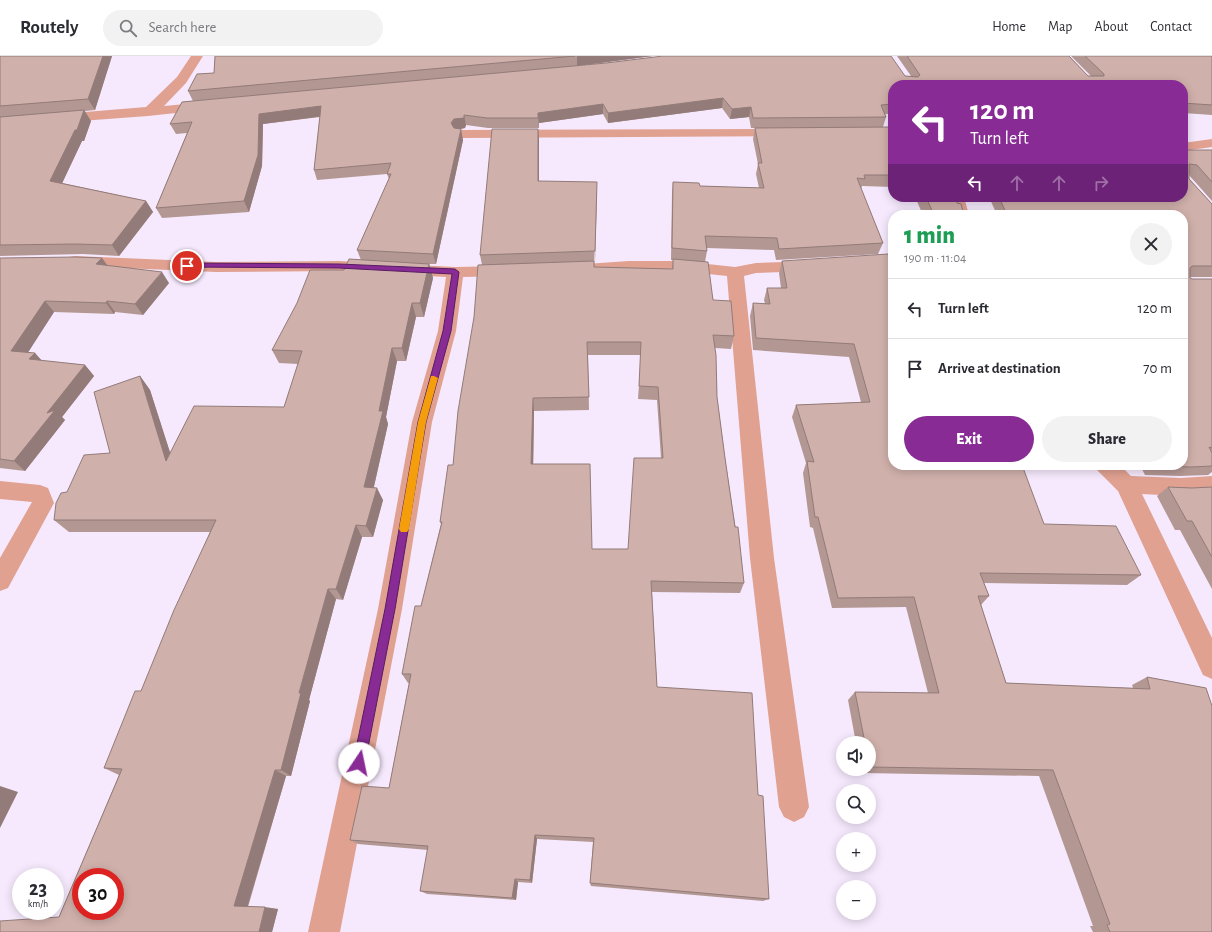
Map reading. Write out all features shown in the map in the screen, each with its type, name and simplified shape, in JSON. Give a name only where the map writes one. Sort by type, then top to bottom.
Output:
[{"type":"street","points":[[148,112],[171,94],[192,67],[197,56]]},
{"type":"street","points":[[0,123],[148,112],[219,104]]},
{"type":"street","points":[[461,134],[799,133]]},
{"type":"street","points":[[1188,146],[1212,143]]},
{"type":"street","points":[[846,263],[888,260]]},
{"type":"street","points":[[60,262],[83,261],[216,267],[339,266],[455,272],[525,271]]},
{"type":"street","points":[[554,270],[680,266],[735,272],[756,268],[823,265]]},
{"type":"street","points":[[324,932],[390,609],[422,422],[447,331],[455,272]]},
{"type":"street","points":[[735,272],[762,558],[794,807]]},
{"type":"street","points":[[1111,470],[1126,485],[1212,666]]},
{"type":"street","points":[[1126,485],[1180,487],[1212,485]]},
{"type":"street","points":[[0,490],[40,494],[43,503],[0,580]]},
{"type":"building","points":[[0,56],[103,56],[88,99],[0,106]]},
{"type":"building","points":[[215,56],[575,56],[188,91],[197,74],[214,73]]},
{"type":"building","points":[[663,56],[891,56],[905,76],[918,77],[920,75],[907,56],[1069,56],[1088,76],[1104,76],[1104,74],[1085,56],[1212,56],[1212,105],[1188,103],[1188,80],[888,80],[888,104],[881,105],[886,117],[753,118],[751,107],[732,109],[723,98],[608,113],[603,104],[538,113],[538,118],[487,118],[464,115],[464,118],[454,119],[451,123],[454,128],[461,129],[433,254],[357,250],[391,174],[387,174],[391,163],[314,170],[321,106],[259,114],[258,155],[244,201],[156,208],[192,122],[170,124],[182,102],[606,63]]},
{"type":"building","points":[[84,110],[77,130],[75,130],[50,181],[146,201],[112,245],[0,245],[0,117]]},
{"type":"building","points":[[888,127],[888,175],[864,175],[865,179],[857,178],[883,243],[779,249],[777,238],[705,236],[707,251],[672,248],[673,182],[699,183],[700,186],[764,188],[758,163],[762,163],[755,128]]},
{"type":"building","points":[[492,129],[538,129],[538,181],[597,182],[595,251],[480,255]]},
{"type":"building","points":[[1188,150],[1212,150],[1212,182],[1197,165],[1189,164],[1189,179],[1212,204],[1212,266],[1192,266],[1190,268],[1190,278],[1212,279],[1212,448],[1209,447],[1212,453],[1212,466],[1188,467],[1188,210],[1005,210],[1001,202],[1188,202]]},
{"type":"building","points":[[928,202],[957,202],[961,204],[963,210],[932,210]]},
{"type":"building","points":[[888,254],[888,470],[1024,470],[1044,524],[1116,526],[1141,575],[980,573],[989,596],[978,596],[1006,683],[1150,689],[1147,677],[1206,688],[1212,706],[1212,932],[1110,932],[1107,925],[1110,924],[1053,770],[876,767],[876,736],[864,736],[855,692],[939,693],[914,597],[838,598],[818,517],[815,517],[807,461],[814,462],[796,405],[870,402],[854,344],[756,338],[753,303],[770,304],[767,288],[787,288],[782,261]]},
{"type":"building","points":[[0,258],[102,258],[96,264],[162,272],[135,304],[107,301],[106,303],[45,301],[11,351],[35,353],[29,359],[85,365],[47,413],[55,410],[14,461],[0,459]]},
{"type":"building","points":[[349,259],[429,264],[420,303],[412,303],[402,348],[392,348],[379,411],[383,411],[364,487],[377,488],[366,526],[356,525],[336,589],[328,589],[299,693],[301,693],[281,770],[275,770],[234,906],[265,907],[259,932],[0,932],[0,921],[64,920],[64,905],[72,886],[72,920],[124,920],[124,868],[80,868],[122,769],[104,768],[135,691],[141,691],[174,610],[216,520],[54,520],[56,503],[61,493],[67,492],[84,455],[110,453],[94,392],[140,376],[166,461],[194,406],[284,407],[302,351],[272,350],[297,303],[310,270],[344,270]]},
{"type":"building","points":[[673,259],[708,262],[713,300],[731,301],[734,336],[713,335],[716,355],[717,397],[735,527],[738,527],[744,583],[651,581],[657,687],[752,693],[758,795],[763,796],[769,899],[590,883],[594,838],[535,835],[530,880],[515,879],[512,898],[420,891],[428,846],[350,840],[362,786],[389,788],[411,674],[402,674],[415,606],[421,606],[442,522],[440,522],[448,465],[453,465],[458,411],[474,317],[478,265],[594,261],[594,267],[673,269]],"holes":[[[587,342],[641,342],[639,386],[658,387],[663,458],[634,458],[628,549],[592,549],[590,464],[531,464],[533,398],[589,397]]]},
{"type":"building","points":[[1168,487],[1212,487],[1212,557],[1192,521],[1187,521]]},
{"type":"slow traffic","points":[[404,529],[422,422],[434,378]]},
{"type":"route","points":[[187,266],[339,266],[455,272],[447,331],[422,422],[390,609],[359,763]]}]
